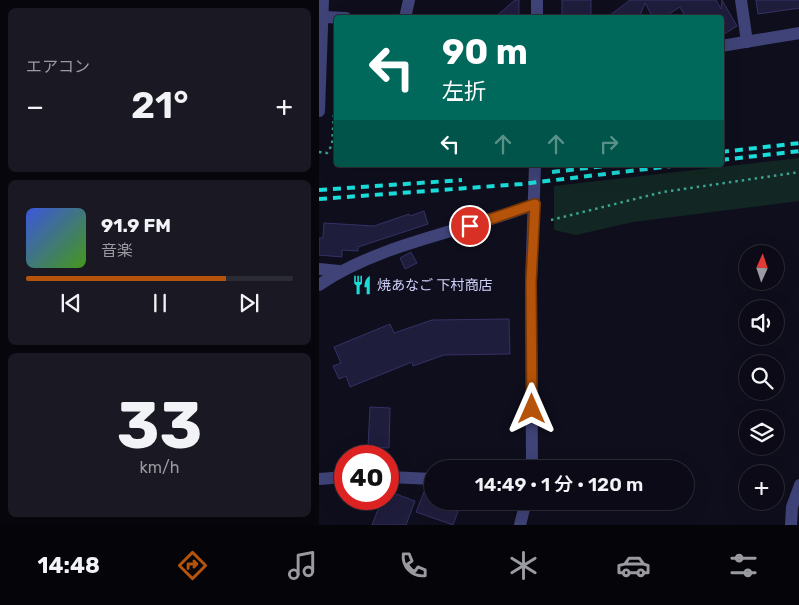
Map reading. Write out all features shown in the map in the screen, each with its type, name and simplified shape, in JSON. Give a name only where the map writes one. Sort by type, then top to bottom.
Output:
[{"type":"street","points":[[319,112],[324,17],[323,0]]},
{"type":"street","points":[[406,15],[409,0]]},
{"type":"street","points":[[537,0],[537,15]]},
{"type":"street","points":[[741,0],[747,42]]},
{"type":"street","points":[[324,17],[334,17]]},
{"type":"street","points":[[724,46],[799,33]]},
{"type":"street","points":[[532,460],[531,283],[535,167]]},
{"type":"street","points":[[319,285],[339,271],[393,249],[535,204]]},
{"type":"street","points":[[319,269],[339,271]]},
{"type":"street","points":[[399,477],[424,479]]},
{"type":"street","points":[[319,479],[334,478]]},
{"type":"street","points":[[791,525],[792,507],[799,485]]},
{"type":"street","points":[[520,525],[524,510]]},
{"type":"path","points":[[551,220],[663,192],[799,172]]},
{"type":"green space","points":[[799,158],[799,201],[633,222],[576,235],[554,230],[554,186]]},
{"type":"building","points":[[515,0],[519,0],[519,15],[498,15]]},
{"type":"building","points":[[562,0],[591,0],[591,15],[562,15]]},
{"type":"building","points":[[630,0],[716,0],[721,9],[722,0],[737,26],[724,34],[724,15],[684,15],[680,7],[668,15],[651,15],[645,3],[640,15],[610,15]]},
{"type":"building","points":[[756,0],[800,0],[800,8],[758,14]]},
{"type":"building","points":[[424,211],[428,224],[358,247],[358,251],[342,250],[342,257],[319,255],[319,238],[323,238],[324,223],[374,226]]},
{"type":"building","points":[[411,252],[417,263],[405,269],[400,258]]},
{"type":"building","points":[[509,319],[510,354],[444,355],[413,366],[412,362],[350,387],[346,376],[339,379],[333,366],[341,363],[334,347],[390,324],[394,333],[432,320]]},
{"type":"building","points":[[370,407],[390,408],[389,445],[368,445]]},
{"type":"building","points":[[424,492],[424,510],[459,510],[453,525],[416,512]]},
{"type":"building","points":[[399,495],[415,501],[406,525],[372,525],[378,510],[399,510]]},
{"type":"railway","points":[[724,152],[800,143]]},
{"type":"railway","points":[[724,160],[800,151]]},
{"type":"railway","points":[[552,172],[596,167]]},
{"type":"railway","points":[[319,199],[522,184],[663,167]]},
{"type":"railway","points":[[319,190],[462,180]]},
{"type":"place","name":"焼あなご 下村商店","points":[[362,285]]},
{"type":"route","points":[[470,226],[535,204],[531,283],[532,409]]}]
